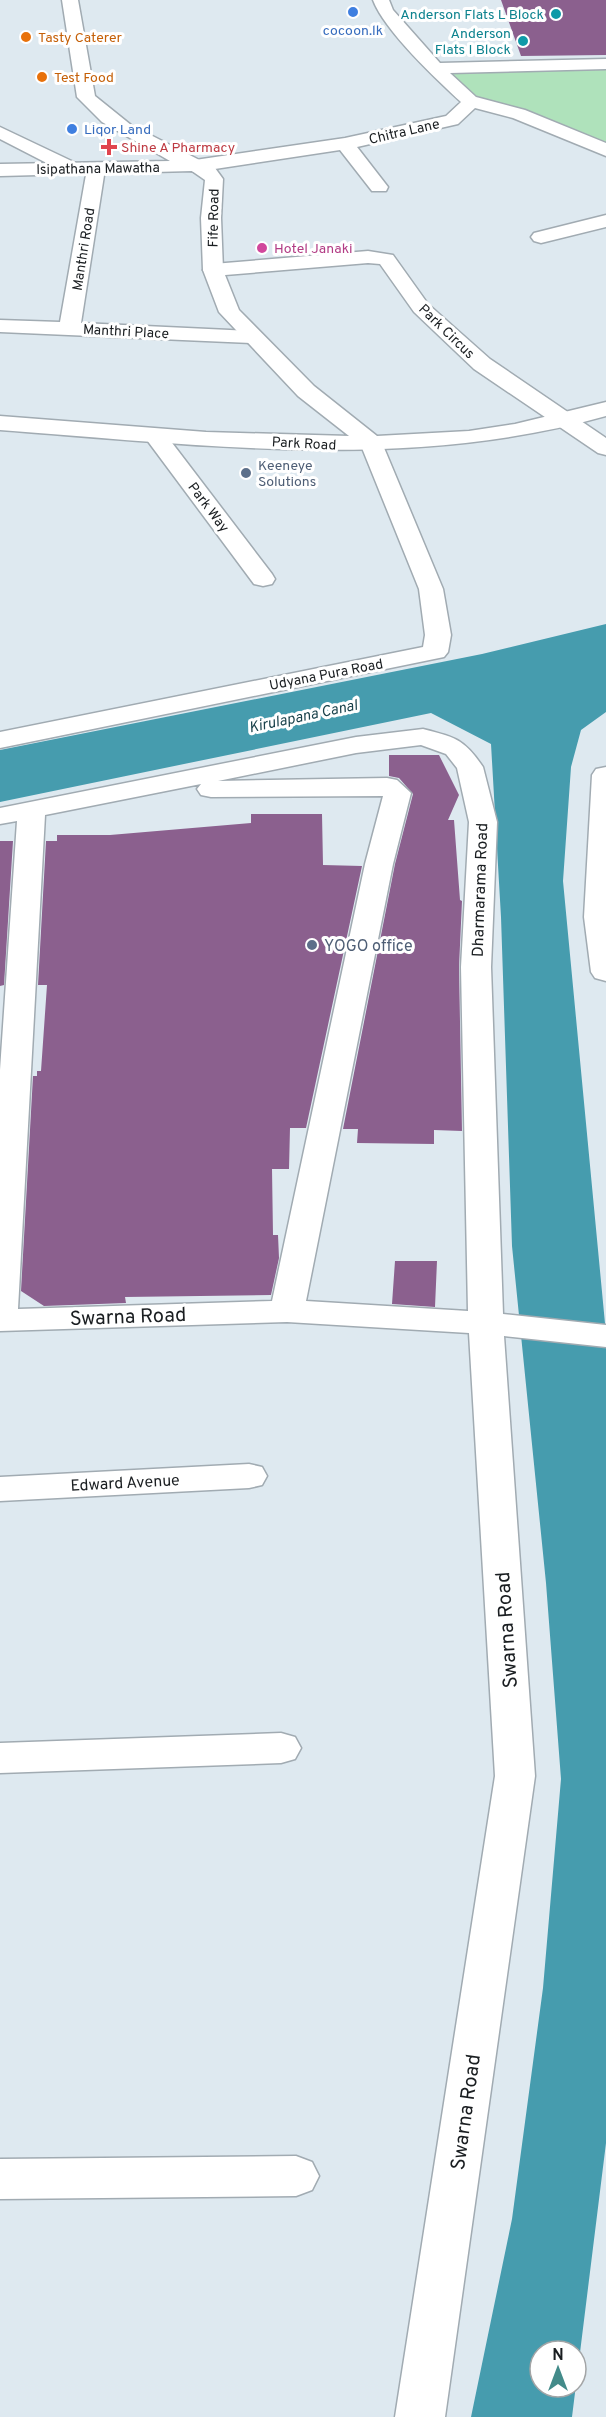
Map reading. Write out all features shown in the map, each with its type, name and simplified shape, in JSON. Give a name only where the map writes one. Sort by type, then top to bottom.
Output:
[{"type":"street","name":"Fife Road","points":[[70,0],[86,97],[93,106],[150,143],[207,172],[214,179],[211,218],[213,270],[229,312],[306,391],[371,443]]},
{"type":"street","points":[[381,0],[385,10],[435,68],[470,101],[519,114],[606,150]]},
{"type":"street","points":[[435,68],[606,64]]},
{"type":"street","name":"Chitra Lane","points":[[195,166],[345,144],[452,120],[465,110],[470,101]]},
{"type":"street","points":[[0,132],[73,169]]},
{"type":"street","points":[[345,144],[379,187]]},
{"type":"street","name":"Isipathana Mawatha","points":[[0,170],[195,166]]},
{"type":"street","name":"Manthri Road","points":[[70,328],[96,169]]},
{"type":"street","points":[[541,237],[606,221]]},
{"type":"street","name":"Park Circus","points":[[213,270],[368,257],[386,259],[421,308],[482,364],[606,448]]},
{"type":"street","name":"Manthri Place","points":[[0,326],[251,337]]},
{"type":"street","name":"Park Road","points":[[0,423],[309,444],[371,443],[513,432],[566,421],[606,409]]},
{"type":"street","name":"Park Way","points":[[155,435],[263,579]]},
{"type":"street","name":"Udyana Pura Road","points":[[0,740],[435,652],[438,635],[431,589],[371,443]]},
{"type":"street","name":"Dharmarama Road","points":[[0,816],[356,745],[423,737],[455,748],[470,767],[483,822],[476,967],[486,1323]]},
{"type":"street","points":[[606,775],[599,917],[606,972]]},
{"type":"street","points":[[127,790],[387,786],[397,793],[378,864],[287,1311]]},
{"type":"street","points":[[0,1318],[32,809]]},
{"type":"street","name":"Swarna Road","points":[[0,1318],[287,1311],[486,1323],[515,1776],[420,2417]]},
{"type":"street","points":[[486,1323],[606,1336]]},
{"type":"street","name":"Edward Avenue","points":[[0,1489],[249,1476]]},
{"type":"street","points":[[0,1758],[281,1748]]},
{"type":"street","points":[[0,2179],[296,2176]]},
{"type":"green space","points":[[606,65],[606,149],[519,113],[468,106],[442,69]]},
{"type":"water","name":"Kirulapana Canal","points":[[606,624],[606,712],[581,730],[571,767],[563,881],[606,1334],[606,2143],[582,2339],[528,2339],[528,2399],[574,2399],[572,2417],[471,2417],[512,2219],[543,1988],[561,1779],[546,1583],[512,1246],[501,917],[491,744],[431,713],[0,802],[0,750],[482,654]]},
{"type":"building","points":[[501,0],[606,0],[606,55],[521,56]]},
{"type":"building","points":[[389,755],[439,755],[459,795],[448,820],[454,820],[460,900],[462,901],[459,967],[462,1131],[434,1130],[434,1144],[357,1143],[358,1129],[343,1129],[395,864],[413,794],[399,778],[389,776]]},
{"type":"building","points":[[251,814],[322,814],[323,865],[362,866],[306,1128],[290,1128],[289,1169],[272,1169],[273,1235],[278,1235],[279,1258],[271,1295],[125,1297],[126,1303],[44,1306],[21,1291],[33,1076],[37,1076],[37,1071],[41,1071],[47,985],[38,985],[46,841],[57,841],[57,835],[110,835],[251,823]]},
{"type":"building","points":[[0,841],[13,841],[4,985],[0,986]]},
{"type":"building","points":[[395,1261],[437,1261],[435,1307],[392,1304]]},
{"type":"place","name":"cocoon.lk","points":[[353,12]]},
{"type":"place","name":"Anderson Flats L Block","points":[[556,14]]},
{"type":"place","name":"Tasty Caterer","points":[[26,37]]},
{"type":"place","name":"Anderson Flats I Block","points":[[523,41]]},
{"type":"place","name":"Test Food","points":[[42,77]]},
{"type":"place","name":"Liqor Land","points":[[72,129]]},
{"type":"place","name":"Shine A Pharmacy","points":[[109,147]]},
{"type":"place","name":"Hotel Janaki","points":[[262,248]]},
{"type":"place","name":"Keeneye Solutions","points":[[246,473]]},
{"type":"place","name":"YOGO office","points":[[312,945]]}]
